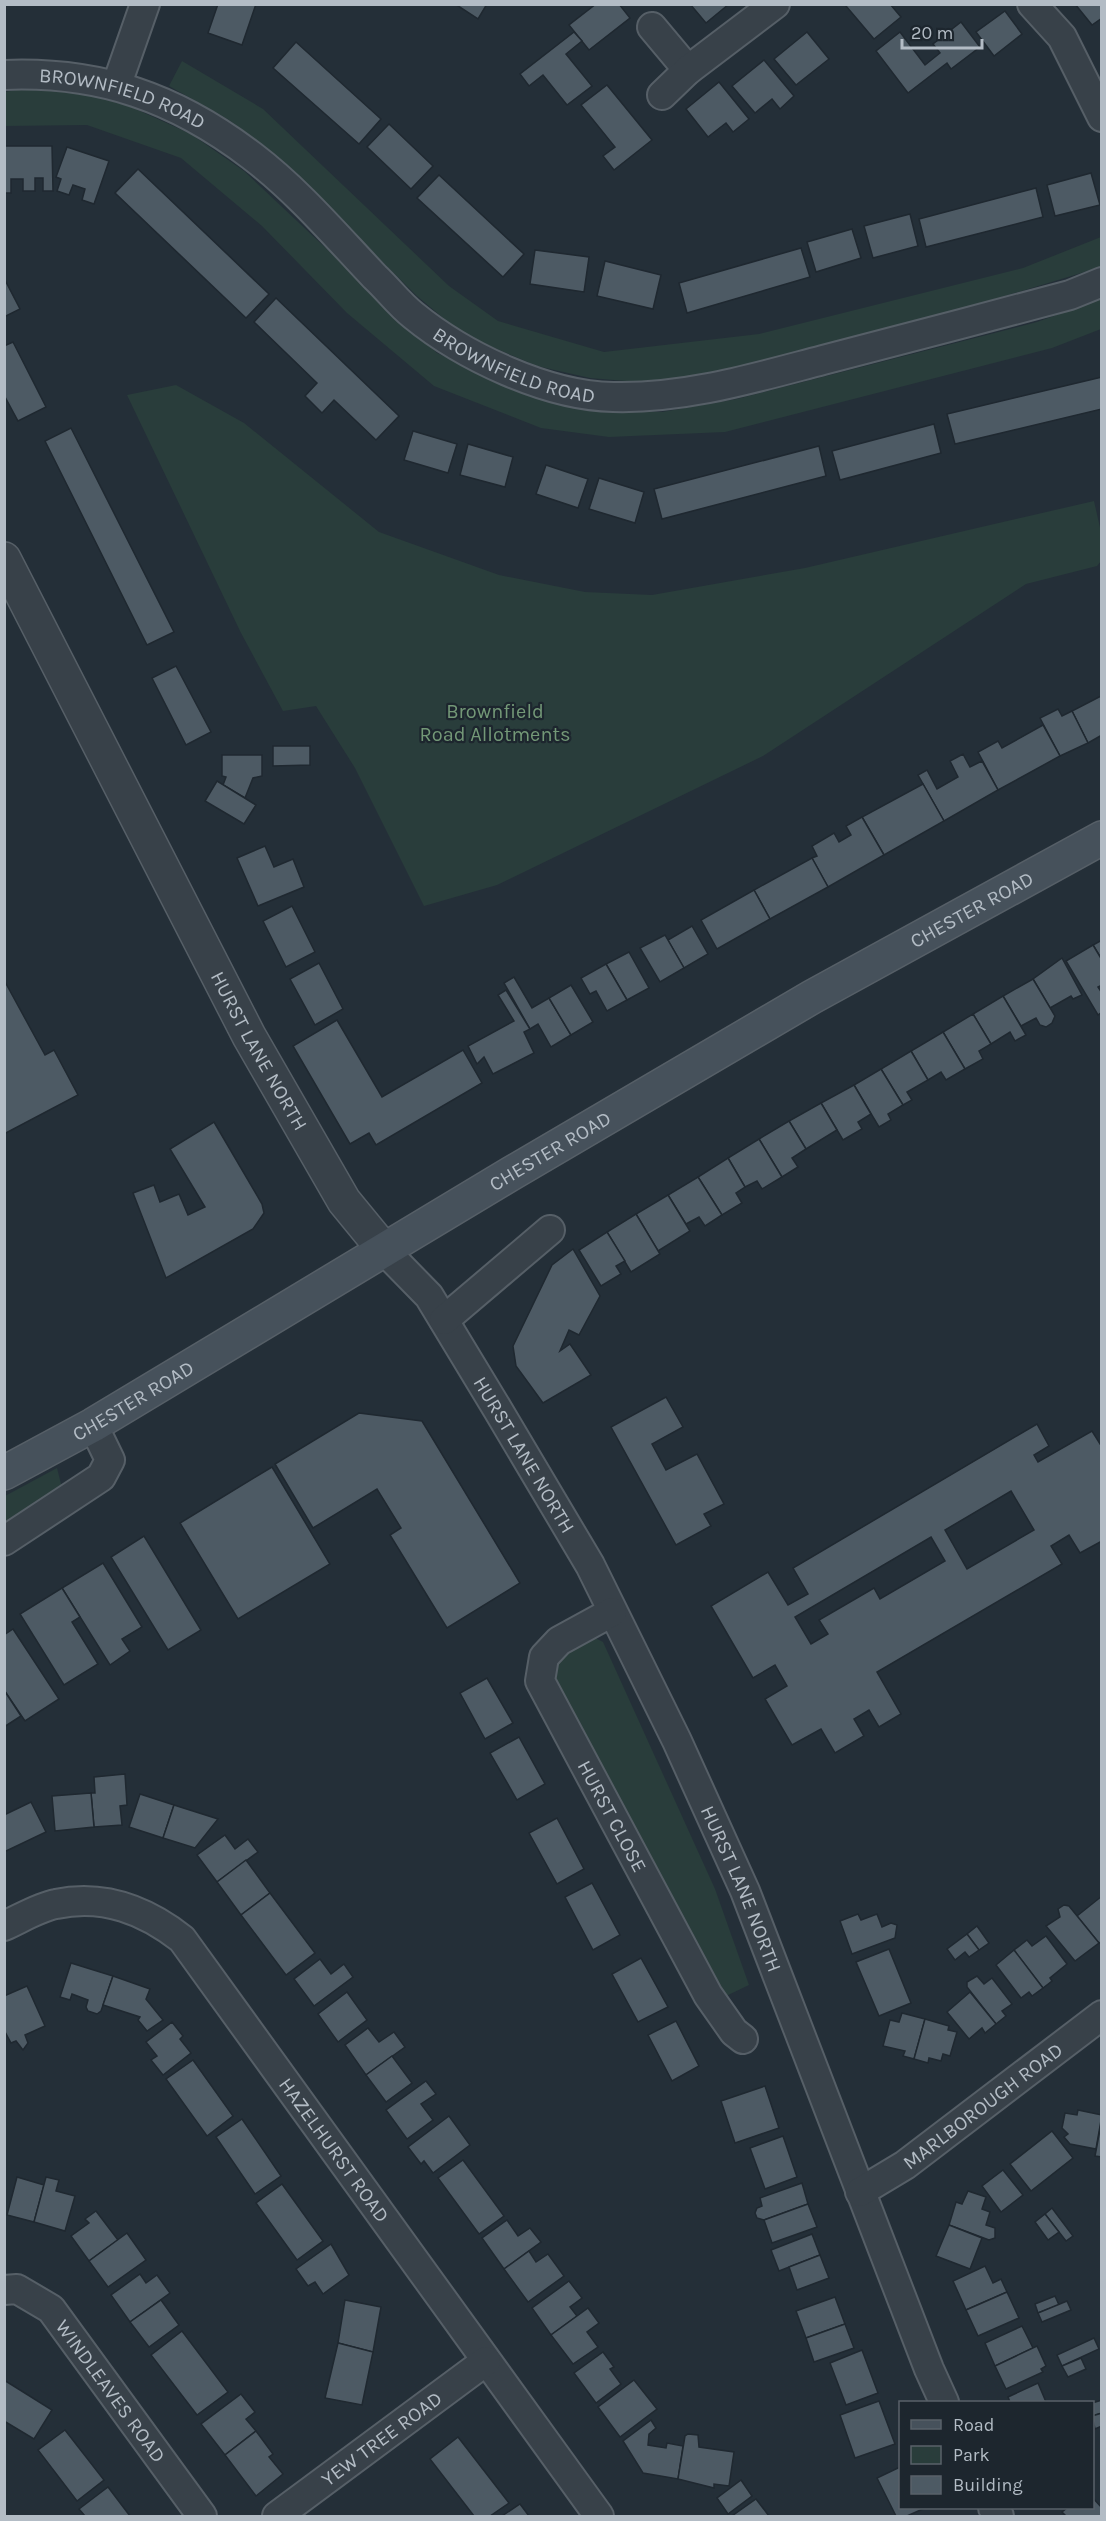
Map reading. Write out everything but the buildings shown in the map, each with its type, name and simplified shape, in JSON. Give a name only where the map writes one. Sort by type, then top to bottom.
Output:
[{"type":"main road","name":"CHESTER ROAD","points":[[4,1473],[93,1425],[512,1173],[812,997],[1101,838]]},
{"type":"street","points":[[117,84],[145,4]]},
{"type":"street","points":[[662,95],[688,70],[775,4]]},
{"type":"street","points":[[1032,4],[1062,37],[1101,117]]},
{"type":"street","points":[[652,27],[688,70]]},
{"type":"street","name":"BROWNFIELD ROAD","points":[[4,75],[47,73],[117,84],[208,126],[253,157],[292,191],[411,314],[455,345],[500,368],[547,386],[612,397],[710,389],[1070,295],[1101,282]]},
{"type":"street","name":"HURST LANE NORTH","points":[[4,558],[249,1036],[344,1201],[385,1251],[429,1296],[590,1565],[677,1741],[745,1891],[860,2192],[943,2401]]},
{"type":"street","points":[[444,1320],[550,1230]]},
{"type":"street","points":[[4,1541],[101,1477],[110,1460],[93,1425]]},
{"type":"street","name":"HURST CLOSE","points":[[612,1612],[559,1641],[544,1657],[540,1681],[708,1995],[734,2032],[743,2039]]},
{"type":"street","name":"HAZELHURST ROAD","points":[[4,1926],[54,1904],[108,1902],[136,1909],[159,1921],[182,1939],[599,2517]]},
{"type":"street","name":"MARLBOROUGH ROAD","points":[[860,2192],[904,2165],[1101,2015]]},
{"type":"street","name":"WINDLEAVES ROAD","points":[[4,2290],[17,2289],[51,2309],[202,2517]]},
{"type":"street","name":"YEW TREE ROAD","points":[[277,2517],[486,2361]]},
{"type":"green space","points":[[182,61],[263,109],[449,286],[498,321],[604,352],[759,334],[1023,268],[1101,237],[1101,267],[975,305],[740,367],[649,383],[590,378],[537,366],[485,344],[455,328],[417,296],[267,148],[229,120],[169,86]]},
{"type":"green space","points":[[28,88],[77,92],[129,106],[191,134],[244,171],[437,353],[529,396],[587,408],[662,412],[737,399],[1037,322],[1101,299],[1101,329],[1052,348],[725,432],[609,437],[541,428],[434,386],[347,313],[262,226],[181,158],[87,125],[5,126],[5,92]]},
{"type":"green space","name":"Brownfield Road Allotments","points":[[176,385],[244,423],[379,532],[499,575],[585,592],[652,595],[805,568],[1094,501],[1101,532],[1101,561],[1097,566],[1026,584],[763,756],[497,885],[424,906],[355,768],[316,706],[283,711],[241,633],[127,395]]},
{"type":"green space","points":[[57,1468],[62,1488],[5,1525],[5,1496]]},
{"type":"green space","points":[[587,1634],[603,1642],[715,1889],[749,1985],[726,1996],[622,1811],[555,1683],[552,1663]]}]
